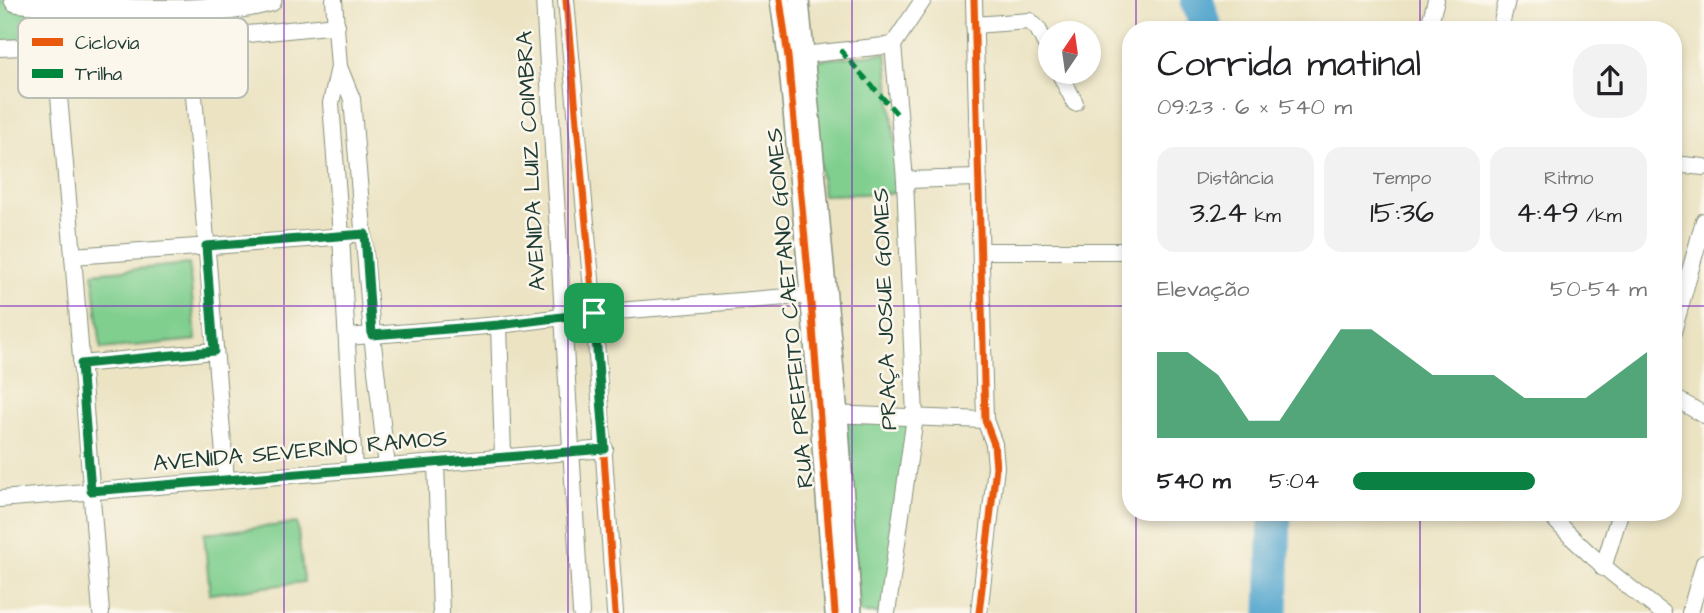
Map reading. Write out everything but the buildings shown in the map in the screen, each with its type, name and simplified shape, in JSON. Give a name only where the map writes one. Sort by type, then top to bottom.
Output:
[{"type":"main road","points":[[16,0],[51,5],[187,12],[246,6],[270,0]]},
{"type":"street","points":[[334,0],[339,68],[331,103],[354,469]]},
{"type":"street","name":"AVENIDA LUIZ COIMBRA","points":[[544,0],[581,613]]},
{"type":"street","name":"AVENIDA LUIZ COIMBRA","points":[[566,0],[605,449],[615,613]]},
{"type":"street","name":"RUA PREFEITO CAETANO GOMES","points":[[780,0],[796,55]]},
{"type":"street","name":"RUA PREFEITO CAETANO GOMES","points":[[799,0],[796,55],[829,414],[852,613]]},
{"type":"street","points":[[796,55],[893,45],[923,0]]},
{"type":"street","points":[[974,0],[985,420],[994,444],[996,467],[979,613]]},
{"type":"street","points":[[1430,21],[1436,0]]},
{"type":"street","points":[[1502,21],[1507,0]]},
{"type":"street","points":[[51,5],[52,18]]},
{"type":"street","points":[[187,12],[187,18]]},
{"type":"street","points":[[974,25],[1030,20],[1038,29]]},
{"type":"street","points":[[248,34],[337,25]]},
{"type":"street","name":"PRAÇA JOSUE GOMES","points":[[887,613],[915,417],[905,180],[893,45]]},
{"type":"street","points":[[0,48],[18,47]]},
{"type":"street","points":[[339,68],[352,99],[372,335],[387,467]]},
{"type":"street","points":[[548,74],[573,70]]},
{"type":"street","points":[[1065,84],[1075,103]]},
{"type":"street","points":[[59,98],[101,613]]},
{"type":"street","points":[[194,98],[226,479]]},
{"type":"street","points":[[1682,165],[1704,167]]},
{"type":"street","points":[[905,180],[978,178]]},
{"type":"street","points":[[1682,300],[1704,221]]},
{"type":"street","points":[[73,256],[365,234]]},
{"type":"street","points":[[982,251],[1122,251]]},
{"type":"street","points":[[347,337],[819,294]]},
{"type":"street","points":[[499,325],[503,457]]},
{"type":"street","points":[[81,364],[214,351]]},
{"type":"street","points":[[1682,402],[1704,415]]},
{"type":"street","points":[[829,414],[985,420]]},
{"type":"street","name":"RUA PREFEITO CAETANO GOMES","points":[[829,414],[835,613]]},
{"type":"street","name":"AVENIDA SEVERINO RAMOS","points":[[0,499],[605,449]]},
{"type":"street","points":[[436,463],[441,613]]},
{"type":"street","points":[[1556,521],[1603,568],[1663,613]]},
{"type":"street","points":[[1603,568],[1617,521]]},
{"type":"street","points":[[1690,613],[1704,563]]},
{"type":"green space","points":[[0,0],[55,0],[56,18],[18,18],[18,49],[0,51]]},
{"type":"green space","points":[[886,53],[900,193],[823,195],[808,61]]},
{"type":"green space","points":[[189,264],[196,340],[101,349],[93,273]]},
{"type":"green space","points":[[919,415],[892,613],[860,613],[843,417]]},
{"type":"green space","points":[[297,523],[304,582],[210,594],[204,534]]},
{"type":"waterway","points":[[1197,0],[1204,21]]},
{"type":"waterway","points":[[1272,613],[1275,521]]},
{"type":"marked path","points":[[840,50],[898,115]]},
{"type":"cycle path","points":[[566,0],[594,313],[615,613]]},
{"type":"cycle path","points":[[780,0],[788,57],[812,315],[835,613]]},
{"type":"cycle path","points":[[974,0],[985,420],[994,444],[996,467],[979,613]]},
{"type":"route","points":[[365,234],[372,335],[499,325],[594,313],[605,449],[91,491],[81,364],[214,351],[206,246],[365,234]]}]
